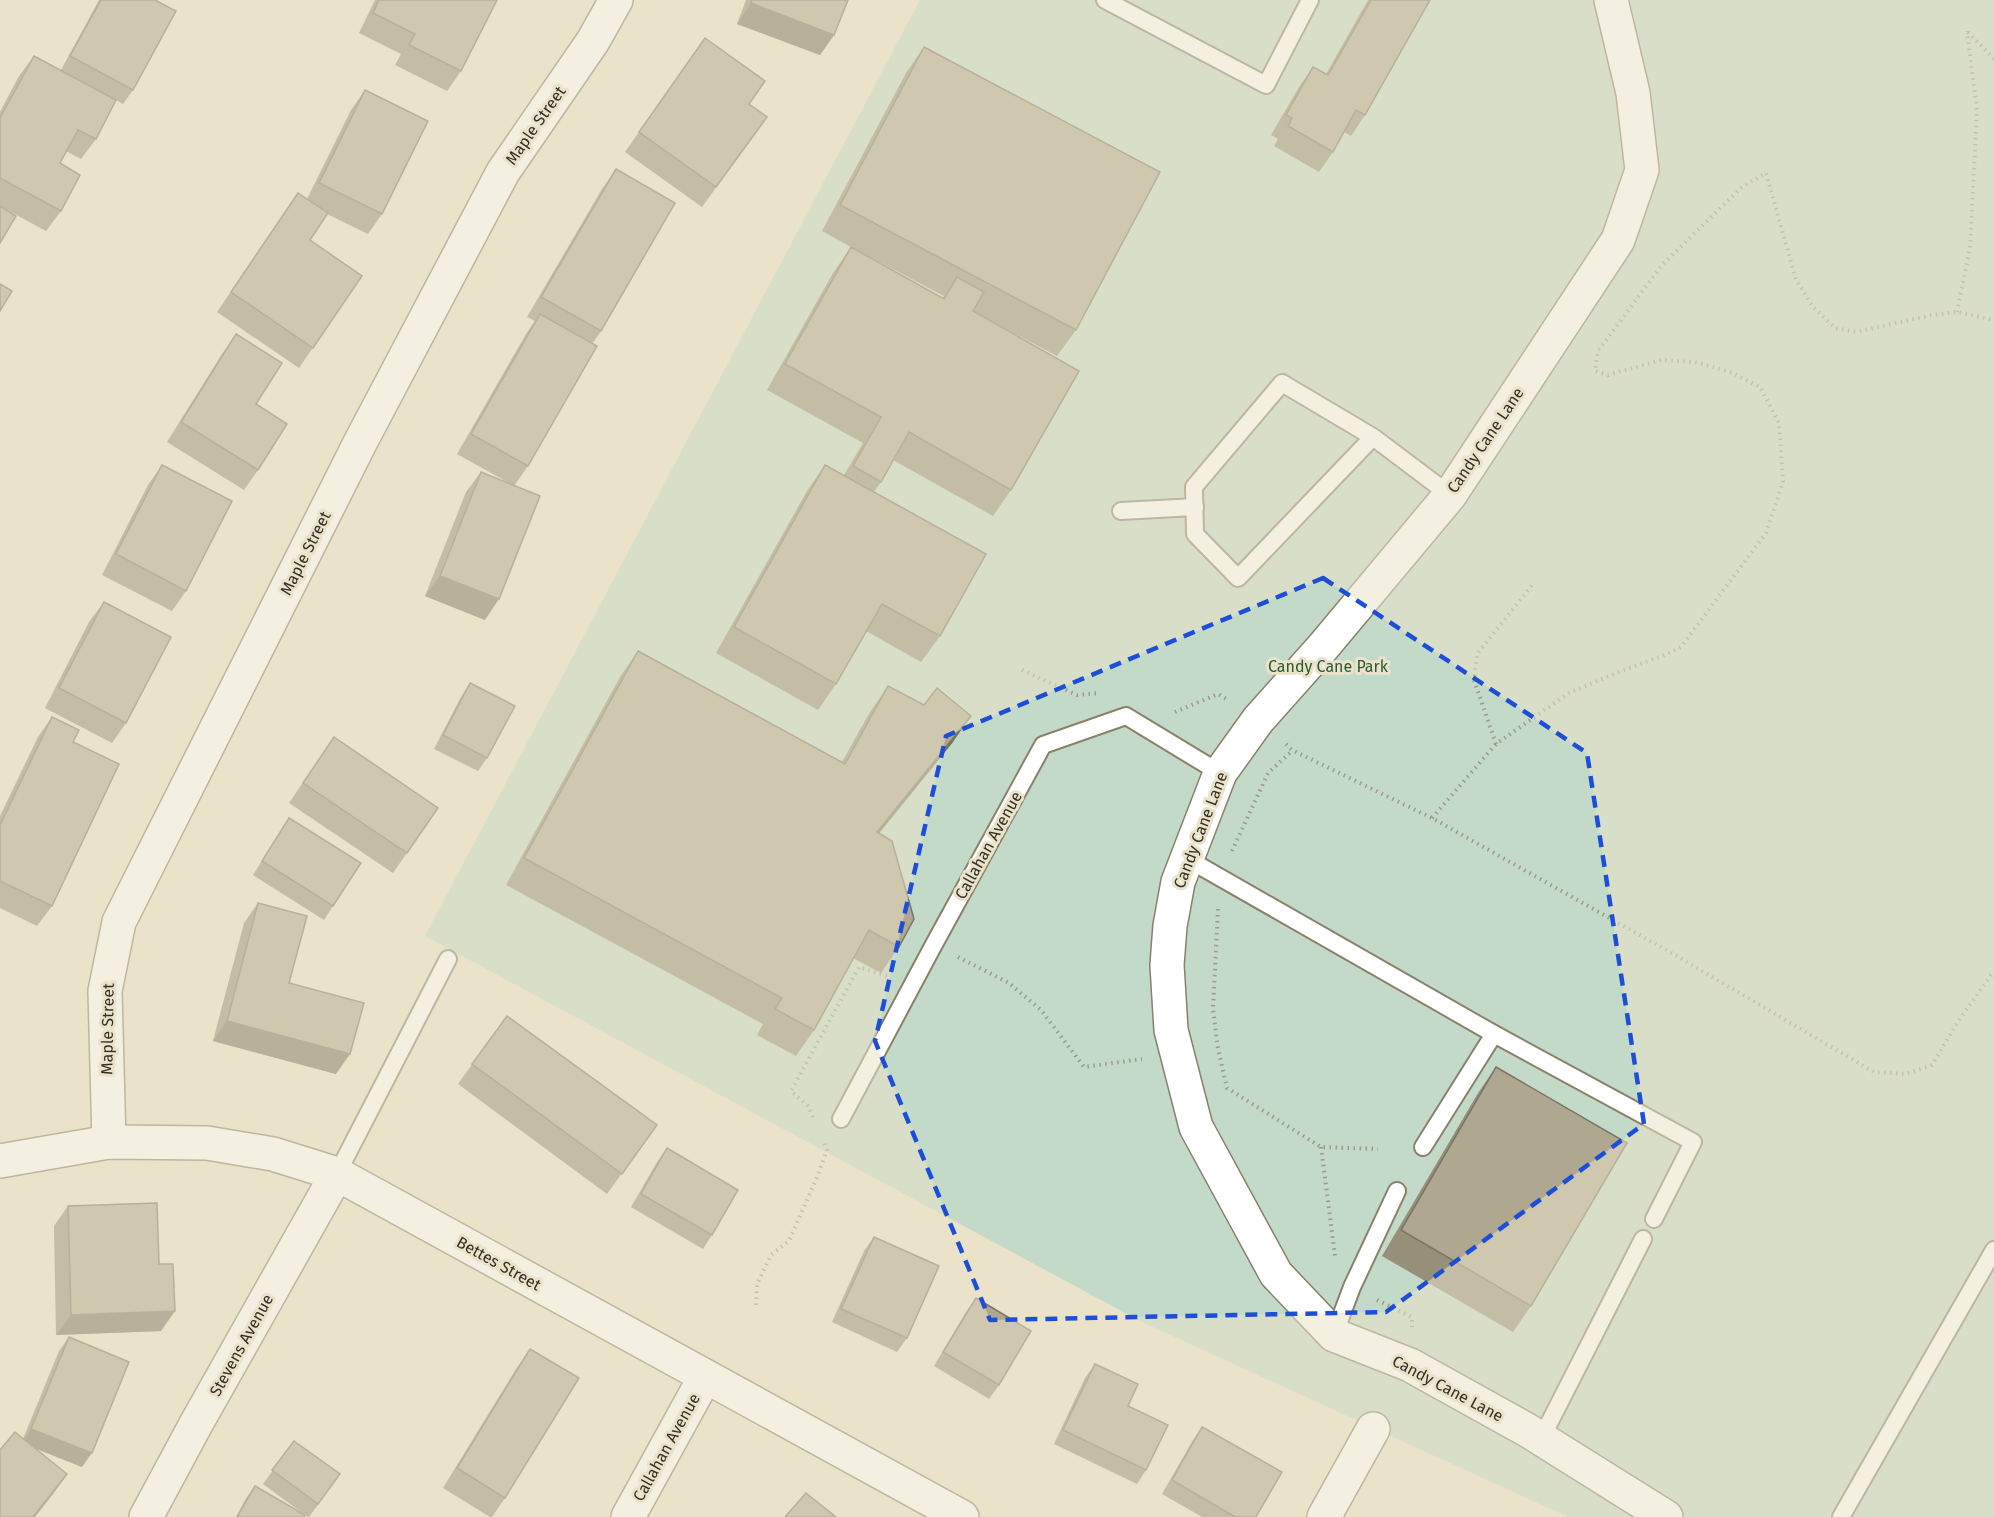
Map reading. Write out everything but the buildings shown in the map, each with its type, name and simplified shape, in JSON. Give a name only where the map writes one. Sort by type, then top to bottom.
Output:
[{"type":"street","name":"Maple Street","points":[[109,1142],[105,991],[119,922],[361,441],[503,172],[593,41],[616,0]]},
{"type":"street","name":"Candy Cane Lane","points":[[1611,0],[1633,93],[1642,170],[1618,240],[1450,495],[1323,647],[1258,720],[1220,773],[1178,882],[1170,926],[1167,965],[1171,1030],[1196,1127],[1276,1274],[1334,1335],[1410,1365],[1541,1439],[1666,1517]]},
{"type":"street","name":"Bettes Street","points":[[0,1161],[109,1142],[207,1143],[273,1154],[337,1174],[962,1517]]},
{"type":"street","name":"Stevens Avenue","points":[[147,1517],[196,1424],[337,1174]]},
{"type":"street","name":"Callahan Avenue","points":[[628,1517],[705,1377]]},
{"type":"street","points":[[1324,1517],[1373,1429]]},
{"type":"lane","points":[[1105,0],[1266,85],[1310,0]]},
{"type":"lane","points":[[1373,438],[1238,578],[1195,534],[1194,487],[1282,383],[1373,438],[1450,495]]},
{"type":"lane","points":[[1121,511],[1195,507]]},
{"type":"lane","name":"Callahan Avenue","points":[[841,1119],[1043,745],[1126,716],[1220,773]]},
{"type":"lane","points":[[1186,858],[1494,1034],[1693,1142],[1653,1219]]},
{"type":"lane","points":[[337,1174],[448,959]]},
{"type":"lane","points":[[1423,1147],[1494,1034]]},
{"type":"lane","points":[[1334,1335],[1352,1287],[1397,1191]]},
{"type":"lane","points":[[1541,1439],[1643,1239]]},
{"type":"lane","points":[[1841,1517],[1994,1250]]},
{"type":"path","points":[[1957,312],[1970,248],[1977,110],[1967,31],[1994,59]]},
{"type":"path","points":[[1432,818],[1496,744],[1569,693],[1681,647],[1766,533],[1783,482],[1779,423],[1760,387],[1730,372],[1695,362],[1661,360],[1608,375],[1595,371],[1598,351],[1662,265],[1742,187],[1766,173],[1796,280],[1814,308],[1835,328],[1856,332],[1932,315],[1957,312],[1994,320]]},
{"type":"path","points":[[1496,744],[1474,680],[1476,654],[1533,584]]},
{"type":"path","points":[[1258,720],[1293,750],[1432,818],[1668,951],[1874,1072],[1905,1074],[1932,1065],[1959,1020],[1994,971]]},
{"type":"path","points":[[1293,750],[1268,773],[1220,876],[1214,1009],[1218,1049],[1227,1088],[1311,1141],[1321,1147],[1377,1149]]},
{"type":"path","points":[[933,945],[1009,983],[1041,1010],[1084,1068],[1218,1049]]},
{"type":"path","points":[[816,1123],[808,1106],[791,1091],[859,967],[891,977]]},
{"type":"path","points":[[756,1305],[758,1284],[771,1255],[789,1241],[827,1150],[819,1132]]},
{"type":"highlighted area","points":[[1323,578],[1587,753],[1644,1124],[1386,1312],[990,1320],[875,1041],[946,736]]},
{"type":"green space","name":"Candy Cane Park","points":[[920,0],[1994,0],[1994,1517],[1568,1517],[1140,1321],[425,936]]}]
